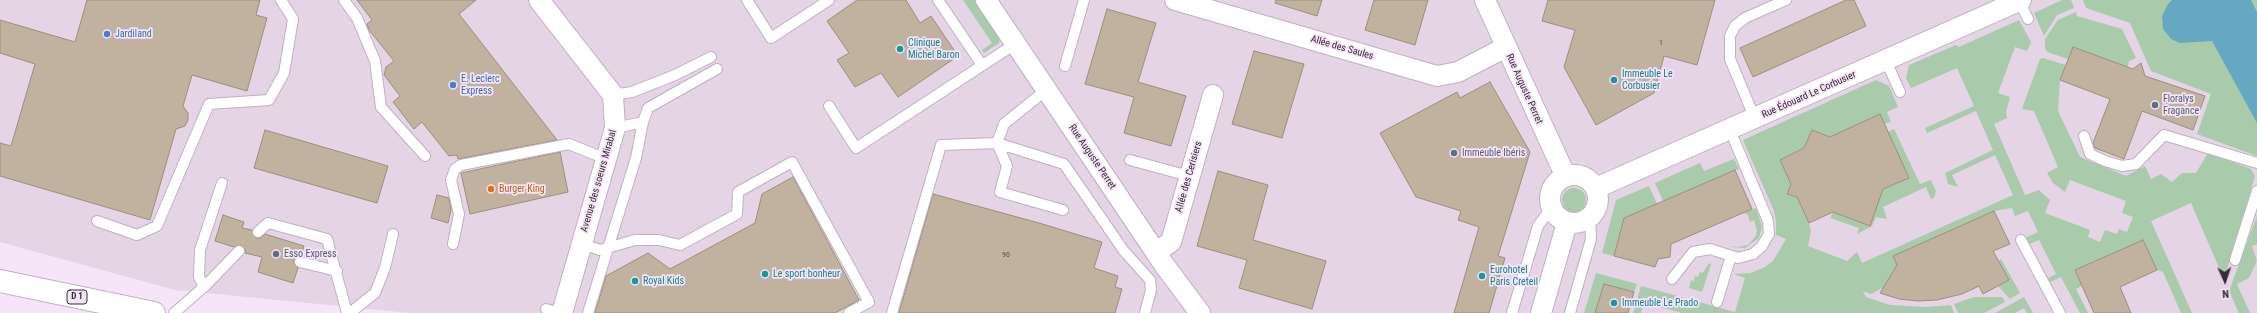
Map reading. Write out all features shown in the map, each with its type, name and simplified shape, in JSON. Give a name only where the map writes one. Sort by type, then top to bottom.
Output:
[{"type":"main road","name":"D 1","points":[[0,281],[154,313]]},
{"type":"street","points":[[539,0],[613,95]]},
{"type":"street","name":"Allée des Saules","points":[[1175,0],[1437,76],[1458,72],[1506,47]]},
{"type":"street","name":"Rue Auguste Perret","points":[[1485,0],[1566,177]]},
{"type":"street","name":"Rue Édouard Le Corbusier","points":[[1596,188],[1886,61],[2020,0]]},
{"type":"street","name":"Rue Auguste Perret","points":[[992,2],[1015,44],[1156,252],[1200,313]]},
{"type":"street","name":"Avenue des soeurs Mirabal","points":[[557,312],[582,244],[615,128],[613,95]]},
{"type":"street","name":"Allée des Cerisiers","points":[[1156,252],[1171,242],[1213,95]]},
{"type":"street","points":[[1573,175],[1586,178],[1596,188],[1598,204],[1590,218],[1575,224],[1567,223],[1560,220],[1551,208],[1551,193],[1559,180],[1573,175]]},
{"type":"street","points":[[1541,313],[1567,223]]},
{"type":"lane","points":[[97,221],[137,235],[157,226],[209,104],[269,100],[284,73],[293,19],[281,0]]},
{"type":"lane","points":[[344,0],[357,18],[375,60],[381,107],[425,156]]},
{"type":"lane","points":[[748,0],[771,38],[829,0]]},
{"type":"lane","points":[[938,0],[982,65]]},
{"type":"lane","points":[[1065,66],[1084,0]]},
{"type":"lane","points":[[1755,119],[1730,59],[1730,36],[1735,26],[1745,18],[1786,0]]},
{"type":"lane","points":[[2020,0],[2028,19]]},
{"type":"lane","points":[[829,106],[856,148],[1015,44]]},
{"type":"lane","points":[[613,95],[632,92],[675,76],[711,57]]},
{"type":"lane","points":[[1886,61],[1900,92]]},
{"type":"lane","points":[[588,313],[636,158],[643,122],[648,108],[717,69]]},
{"type":"lane","points":[[1046,90],[1004,124],[997,143],[1007,166],[1000,192],[1063,210]]},
{"type":"lane","points":[[615,128],[643,122]]},
{"type":"lane","points":[[1672,279],[1693,252],[1710,249],[1738,258],[1753,254],[1762,246],[1769,234],[1768,222],[1730,130]]},
{"type":"lane","points":[[2084,136],[2090,154],[2105,161],[2122,166],[2136,164],[2164,135],[2257,163]]},
{"type":"lane","points":[[892,313],[941,145],[997,143],[1064,164],[1124,251],[1150,280],[1151,290],[1145,313]]},
{"type":"lane","points":[[453,244],[459,214],[451,180],[455,169],[461,165],[569,144],[606,159]]},
{"type":"lane","points":[[1130,160],[1189,176]]},
{"type":"lane","points":[[582,244],[600,250],[635,240],[659,240],[680,245],[737,214],[738,192],[792,162],[869,302],[849,313]]},
{"type":"lane","points":[[204,287],[198,277],[200,250],[222,183]]},
{"type":"lane","points":[[2235,260],[2255,204],[2257,191]]},
{"type":"lane","points":[[1512,313],[1538,226],[1551,208]]},
{"type":"lane","points":[[1570,313],[1591,239],[1590,218]]},
{"type":"lane","points":[[258,232],[268,223],[328,239],[349,313],[375,293],[385,268],[393,234]]},
{"type":"lane","points":[[2021,240],[2060,313]]},
{"type":"lane","points":[[174,313],[204,287],[239,251]]},
{"type":"lane","points":[[1717,302],[1731,256]]},
{"type":"lane","points":[[300,262],[337,271]]},
{"type":"shaded area","points":[[0,0],[2257,0],[2257,313],[410,313],[175,290],[0,242]]},
{"type":"green space","points":[[963,0],[975,0],[1000,37],[999,43],[984,53],[982,50],[992,43]]},
{"type":"green space","points":[[2062,0],[2071,0],[2074,8],[2057,15],[2044,36],[2034,13]]},
{"type":"green space","points":[[2083,0],[2257,0],[2257,156],[2197,134],[2211,94],[2151,71],[2130,23],[2086,8]]},
{"type":"green space","points":[[2076,12],[2077,16],[2122,29],[2136,58],[2129,61],[2127,69],[2073,47],[2068,59],[2047,52],[2045,48],[2045,39],[2058,20]]},
{"type":"green space","points":[[2019,20],[2031,42],[2027,51],[2015,47],[1998,93],[2010,97],[2006,112],[2007,118],[1994,124],[2025,195],[2039,190],[2050,200],[2045,213],[2090,230],[2088,237],[2100,242],[2105,230],[2117,234],[2119,229],[2127,232],[2133,217],[2122,213],[2126,201],[2070,180],[2065,192],[2053,183],[2047,173],[2058,167],[2034,111],[2022,109],[2040,59],[2043,58],[2066,65],[2060,80],[2058,111],[2080,157],[2126,176],[2145,166],[2151,179],[2161,174],[2172,182],[2182,173],[2196,173],[2208,153],[2251,169],[2255,176],[2224,279],[2191,203],[2151,221],[2192,313],[2181,313],[2163,272],[2157,270],[2143,240],[2075,270],[2082,286],[2076,289],[2088,313],[2080,313],[2061,277],[2048,283],[2046,279],[2056,274],[2039,240],[2027,245],[2025,238],[2038,232],[2028,211],[2015,216],[2012,208],[1994,211],[1893,256],[1897,265],[1884,287],[1871,294],[1863,291],[1866,297],[1890,305],[1926,307],[1951,305],[1954,313],[1682,313],[1644,303],[1641,313],[1633,313],[1641,286],[1735,312],[1745,278],[1733,274],[1751,273],[1765,267],[1773,261],[1786,239],[1776,235],[1776,220],[1774,211],[1743,140],[1876,80],[1889,86],[1898,107],[1887,112],[1891,122],[1884,124],[1880,114],[1830,137],[1812,130],[1804,148],[1780,160],[1791,184],[1787,194],[1797,197],[1809,223],[1811,231],[1808,246],[1847,261],[1857,252],[1862,263],[2013,195],[1995,155],[1952,175],[1958,187],[1948,184],[1945,173],[1993,150],[1976,111],[1927,133],[1925,128],[1974,106],[1957,68],[1911,88],[1906,78],[1909,65],[1956,45],[1959,47]]},
{"type":"green space","points":[[1894,129],[1920,184],[1931,180],[1936,191],[1934,198],[1931,199],[1926,187],[1883,207],[1887,219],[1876,217],[1872,226],[1857,234],[1859,228],[1830,218],[1833,212],[1869,226],[1883,189],[1888,132]]},
{"type":"green space","points":[[1734,159],[1739,169],[1663,201],[1655,183],[1700,163],[1704,171]]},
{"type":"green space","points":[[1649,186],[1657,204],[1624,218],[1614,256],[1602,253],[1616,200]]},
{"type":"green space","points":[[1569,188],[1579,188],[1586,195],[1586,205],[1579,212],[1569,212],[1562,205],[1562,195]]},
{"type":"green space","points":[[1756,208],[1762,226],[1759,238],[1745,248],[1732,247],[1748,245],[1756,236],[1757,230],[1754,220],[1750,222],[1748,215],[1744,213]]},
{"type":"green space","points":[[2257,216],[2257,244],[2252,246],[2257,261],[2249,278],[2237,284],[2250,313],[2239,313],[2229,291]]},
{"type":"green space","points":[[2001,259],[2020,293],[2010,299],[1998,286],[2009,280],[1999,261]]},
{"type":"green space","points":[[1709,263],[1711,264],[1702,292],[1689,288],[1691,280],[1694,281],[1695,276],[1698,277],[1700,272],[1703,273]]},
{"type":"green space","points":[[1596,273],[1637,284],[1634,292],[1604,284],[1595,313],[1584,313]]},
{"type":"green space","points":[[1974,297],[2002,297],[2005,302],[1984,313],[1958,313],[1954,304]]},
{"type":"green space","points":[[2024,297],[2033,313],[2027,313],[2024,308],[2015,313],[1995,313]]},
{"type":"water","points":[[2172,0],[2251,0],[2257,12],[2257,123],[2212,41],[2180,43],[2171,39],[2163,29],[2162,16],[2168,4]]},
{"type":"building","points":[[87,0],[260,0],[256,15],[267,18],[247,91],[192,75],[183,106],[188,113],[188,120],[185,126],[176,129],[150,220],[0,176],[0,143],[11,146],[35,64],[0,53],[0,20],[75,42]]},
{"type":"building","name":"E. Leclerc Express","points":[[357,0],[476,0],[459,14],[557,140],[458,159],[457,155],[449,156],[422,122],[414,129],[393,102],[400,96],[384,75],[386,67],[394,61],[369,30],[367,24],[372,20]]},
{"type":"building","name":"Clinique Michel Baron","points":[[857,0],[906,0],[920,23],[931,16],[958,56],[898,97],[881,73],[855,87],[837,60],[849,53],[827,21]]},
{"type":"building","points":[[1276,0],[1322,0],[1317,16],[1275,3]]},
{"type":"building","points":[[1374,0],[1428,0],[1415,45],[1365,30]]},
{"type":"building","points":[[1548,0],[1715,0],[1697,65],[1664,56],[1654,93],[1596,125],[1564,67],[1575,30],[1542,21]]},
{"type":"building","points":[[1846,0],[1854,0],[1866,26],[1753,77],[1740,48]]},
{"type":"building","points":[[1107,9],[1156,23],[1138,82],[1186,96],[1171,146],[1124,133],[1134,97],[1085,84]]},
{"type":"building","name":"Floralys Fragance","points":[[2073,47],[2133,69],[2141,63],[2145,76],[2205,96],[2193,130],[2142,111],[2124,159],[2095,148],[2093,143],[2110,99],[2060,80]]},
{"type":"building","points":[[1254,51],[1304,64],[1282,138],[1232,124]]},
{"type":"building","name":"Immeuble Ibéris","points":[[1490,82],[1530,152],[1498,256],[1505,258],[1489,313],[1454,313],[1479,227],[1458,220],[1461,211],[1416,197],[1380,133],[1457,92],[1460,98]]},
{"type":"building","points":[[1880,114],[1909,178],[1883,189],[1870,226],[1833,212],[1809,223],[1797,197],[1787,194],[1791,184],[1780,160],[1804,148],[1812,130],[1830,137]]},
{"type":"building","points":[[265,130],[388,166],[377,203],[254,168]]},
{"type":"building","points":[[560,152],[568,192],[470,214],[461,173]]},
{"type":"building","points":[[1735,170],[1752,209],[1671,244],[1670,257],[1658,259],[1655,267],[1614,256],[1624,218]]},
{"type":"building","points":[[1218,171],[1268,185],[1253,240],[1326,261],[1312,309],[1239,288],[1247,260],[1197,246]]},
{"type":"building","points":[[793,177],[859,300],[835,313],[595,313],[606,276],[648,253],[670,269],[755,223],[762,194]]},
{"type":"building","points":[[933,194],[1102,242],[1094,268],[1118,276],[1115,287],[1122,289],[1115,313],[899,313]]},
{"type":"building","points":[[437,195],[449,198],[451,210],[448,223],[431,218]]},
{"type":"building","points":[[1994,211],[2010,244],[1993,251],[2009,280],[1983,294],[1979,286],[1962,294],[1937,300],[1918,301],[1899,299],[1880,293],[1897,265],[1893,256]]},
{"type":"building","name":"Esso Express","points":[[223,215],[244,222],[242,228],[252,230],[256,238],[260,238],[265,234],[304,246],[301,256],[294,260],[294,264],[298,268],[293,283],[258,272],[262,257],[245,253],[245,249],[241,245],[234,247],[215,241]]},
{"type":"building","points":[[2143,240],[2157,270],[2120,287],[2131,313],[2094,313],[2075,270]]},
{"type":"building","name":"Immeuble Le Prado","points":[[1604,284],[1634,292],[1628,313],[1595,313]]},
{"type":"place","name":"Jardiland","points":[[107,34]]},
{"type":"place","name":"Clinique Michel Baron","points":[[900,49]]},
{"type":"place","name":"Immeuble Le Corbusier","points":[[1614,80]]},
{"type":"place","name":"E. Leclerc Express","points":[[453,85]]},
{"type":"place","name":"Floralys Fragance","points":[[2155,105]]},
{"type":"place","name":"Immeuble Ibéris","points":[[1454,153]]},
{"type":"place","name":"Burger King","points":[[491,189]]},
{"type":"place","name":"Esso Express","points":[[276,254]]},
{"type":"place","name":"Le sport bonheur","points":[[765,274]]},
{"type":"place","name":"Eurohotel Paris Creteil","points":[[1482,276]]},
{"type":"place","name":"Royal Kids","points":[[635,281]]},
{"type":"place","name":"Immeuble Le Prado","points":[[1614,303]]}]
